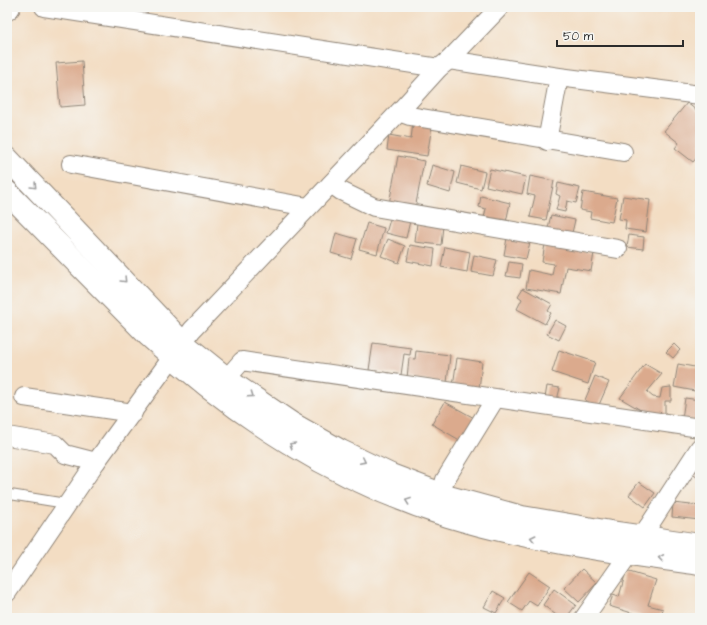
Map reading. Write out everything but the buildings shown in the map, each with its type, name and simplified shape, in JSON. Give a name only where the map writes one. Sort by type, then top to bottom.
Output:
[{"type":"street","points":[[44,7],[451,63],[700,95]]},
{"type":"street","points":[[7,593],[69,504],[96,462],[192,330],[308,207],[335,187],[451,63],[500,7]]},
{"type":"street","points":[[547,140],[559,77]]},
{"type":"street","points":[[404,114],[623,152]]},
{"type":"street","points":[[7,158],[178,350],[202,382],[262,427],[307,454],[393,496],[447,516],[549,542],[700,564]]},
{"type":"street","points":[[71,164],[308,207]]},
{"type":"street","points":[[335,187],[374,207],[618,250]]},
{"type":"street","points":[[7,192],[149,336],[178,350],[227,378],[291,423],[341,450],[391,475],[440,494],[522,517],[700,545]]},
{"type":"street","points":[[227,378],[242,361],[700,428]]},
{"type":"street","points":[[24,397],[133,413]]},
{"type":"street","points":[[440,494],[445,480],[495,398]]},
{"type":"street","points":[[7,436],[55,444],[65,454],[96,462]]},
{"type":"street","points":[[584,618],[700,447]]},
{"type":"lane","points":[[7,494],[69,504]]}]
